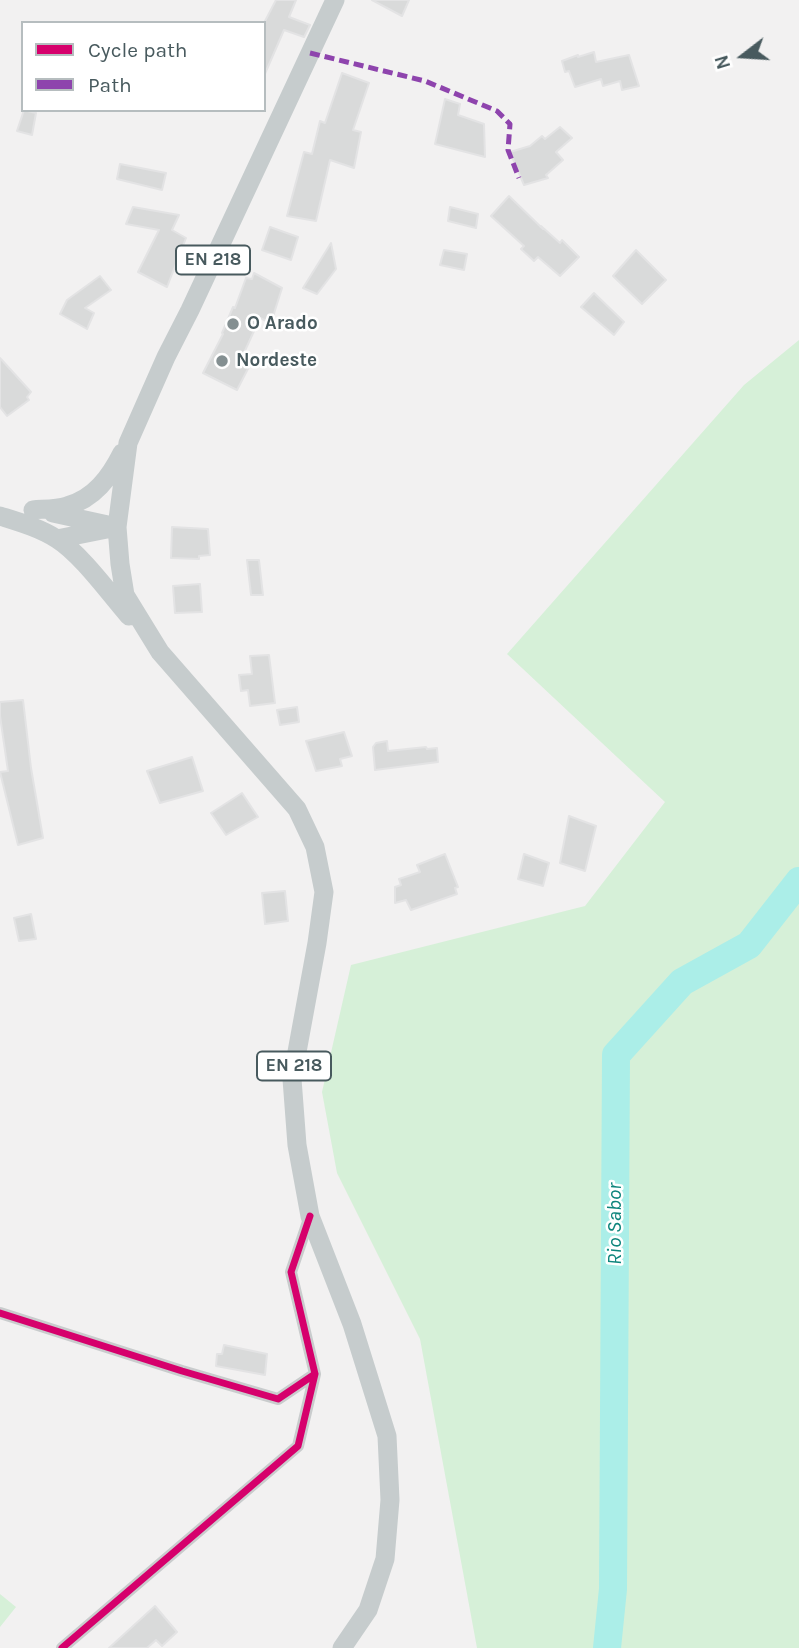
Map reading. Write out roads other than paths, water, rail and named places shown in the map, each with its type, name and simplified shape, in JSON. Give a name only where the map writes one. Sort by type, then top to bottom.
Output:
[{"type":"main road","name":"EN 218","points":[[335,0],[128,443],[117,527],[125,596],[160,652],[297,809],[315,847],[324,892],[292,1079],[297,1145],[310,1216],[352,1324],[387,1436],[390,1500],[385,1559],[368,1611],[342,1648]]},
{"type":"main road","points":[[33,510],[67,506],[85,499],[98,489],[114,470],[128,443]]},
{"type":"main road","points":[[0,508],[33,510],[117,527]]},
{"type":"main road","points":[[0,516],[57,539],[72,551],[160,652]]},
{"type":"main road","points":[[57,539],[117,527]]},
{"type":"street","points":[[62,1648],[298,1446],[315,1374],[290,1272],[310,1216]]},
{"type":"street","points":[[0,1313],[278,1399],[315,1374]]},
{"type":"waterway","name":"Rio Sabor","points":[[607,1648],[613,1589],[616,1055],[682,982],[749,945],[799,881]]},
{"type":"place","name":"O Arado","points":[[233,324]]},
{"type":"place","name":"Nordeste","points":[[222,361]]}]
